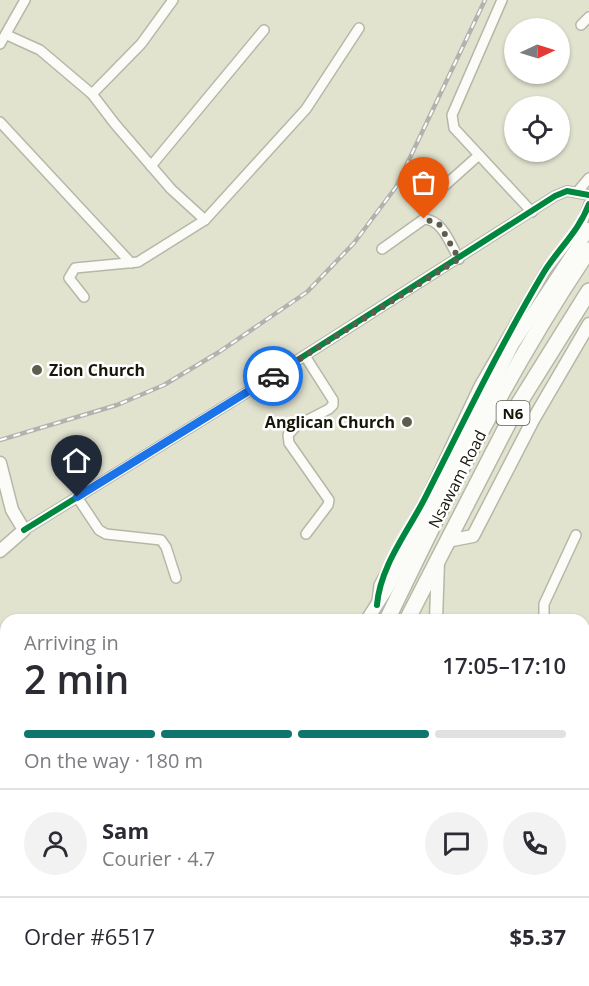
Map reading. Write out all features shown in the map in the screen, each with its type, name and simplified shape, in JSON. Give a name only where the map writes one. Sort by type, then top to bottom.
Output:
[{"type":"highway","name":"Nsawam Road","points":[[390,614],[496,401],[560,293],[589,250]]},
{"type":"highway","name":"Nsawam Road","points":[[410,614],[516,408],[589,291]]},
{"type":"main road","points":[[371,614],[513,344],[589,229]]},
{"type":"main road","points":[[447,541],[473,536],[534,420],[589,324]]},
{"type":"main road","points":[[0,463],[12,510],[24,530],[0,551]]},
{"type":"main road","points":[[436,614],[438,560]]},
{"type":"street","points":[[0,44],[25,0]]},
{"type":"street","points":[[92,94],[141,44],[173,0]]},
{"type":"street","points":[[502,0],[452,115],[454,128],[532,212]]},
{"type":"street","points":[[581,25],[589,17]]},
{"type":"street","points":[[84,297],[69,278],[75,268],[138,262],[205,220],[306,108],[359,28]]},
{"type":"street","points":[[151,166],[264,30]]},
{"type":"street","points":[[7,35],[40,50],[92,94],[171,189],[205,220]]},
{"type":"street","points":[[0,122],[131,263]]},
{"type":"street","points":[[432,197],[479,155]]},
{"type":"street","points":[[578,191],[589,178]]},
{"type":"street","points":[[24,530],[305,356],[555,196],[567,191],[578,191],[589,195]]},
{"type":"street","points":[[377,605],[378,585],[426,496],[479,386],[546,270],[582,224],[589,204]]},
{"type":"street","points":[[382,249],[424,219],[432,220],[439,224],[459,259]]},
{"type":"street","points":[[305,356],[333,400],[333,405],[329,409],[296,426],[288,435],[289,443],[329,500],[328,505],[306,534]]},
{"type":"street","points":[[77,497],[99,530],[106,534],[161,540],[166,547],[176,578]]},
{"type":"street","points":[[543,614],[548,595],[576,535]]},
{"type":"railway","points":[[0,440],[117,405],[164,385],[219,352],[307,292],[354,243],[396,187],[485,0]]},
{"type":"cycle path","points":[[24,530],[238,398],[555,196],[567,191],[589,195]]},
{"type":"cycle path","points":[[377,605],[379,590],[390,562],[498,354],[544,272],[574,231],[589,204]]},
{"type":"way so far","points":[[273,376],[459,259],[439,224],[424,219]]},
{"type":"place","name":"Zion Church","points":[[37,370]]},
{"type":"place","name":"Anglican Church","points":[[407,422]]},
{"type":"route","points":[[77,497],[273,376]]}]
